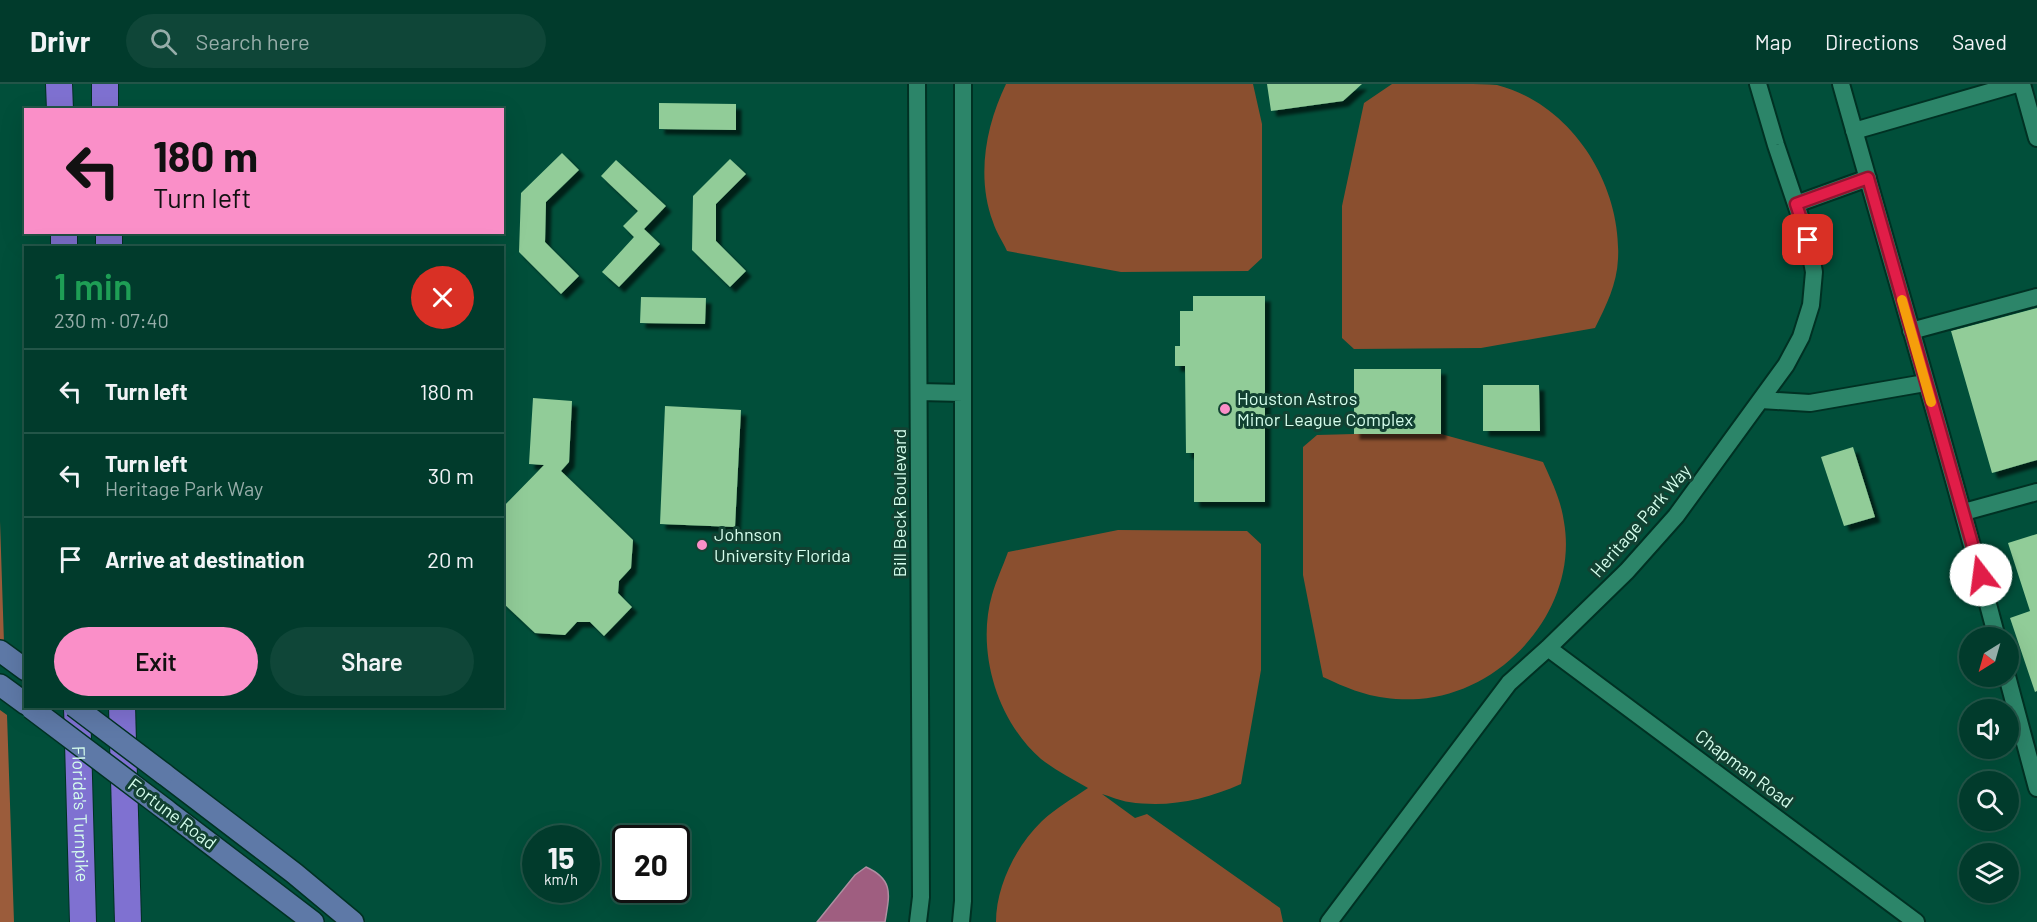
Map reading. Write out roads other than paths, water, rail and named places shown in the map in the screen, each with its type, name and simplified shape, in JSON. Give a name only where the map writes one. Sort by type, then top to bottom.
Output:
[{"type":"highway","points":[[59,84],[60,108]]},
{"type":"highway","points":[[105,84],[105,108]]},
{"type":"highway","name":"Florida's Turnpike","points":[[75,708],[83,922]]},
{"type":"highway","points":[[122,708],[128,922]]},
{"type":"main road","points":[[0,651],[24,669]]},
{"type":"main road","name":"Fortune Road","points":[[0,685],[24,703]]},
{"type":"main road","name":"Fortune Road","points":[[31,708],[313,922]]},
{"type":"main road","name":"Fortune Road","points":[[78,708],[294,873],[353,922]]},
{"type":"street","name":"Bill Beck Boulevard","points":[[917,84],[921,897],[918,922]]},
{"type":"street","points":[[961,922],[963,900],[963,84]]},
{"type":"street","name":"Heritage Park Way","points":[[1329,922],[1509,683],[1627,571],[1676,516],[1786,365],[1801,337],[1811,305],[1814,272],[1808,240],[1758,84]]},
{"type":"street","points":[[1841,84],[1964,513],[1994,627]]},
{"type":"street","points":[[1854,131],[2017,84]]},
{"type":"street","points":[[2022,84],[2037,138]]},
{"type":"street","points":[[1796,204],[1868,178]]},
{"type":"street","points":[[1911,331],[2037,297]]},
{"type":"street","points":[[1761,400],[1810,403],[1925,383]]},
{"type":"street","points":[[919,393],[963,393]]},
{"type":"street","points":[[1964,513],[2037,492]]},
{"type":"street","name":"Chapman Road","points":[[1548,648],[1916,922]]},
{"type":"street","points":[[2010,687],[2037,788]]},
{"type":"place","name":"Houston Astros Minor League Complex","points":[[1225,409]]},
{"type":"place","name":"Johnson University Florida","points":[[702,545]]}]
